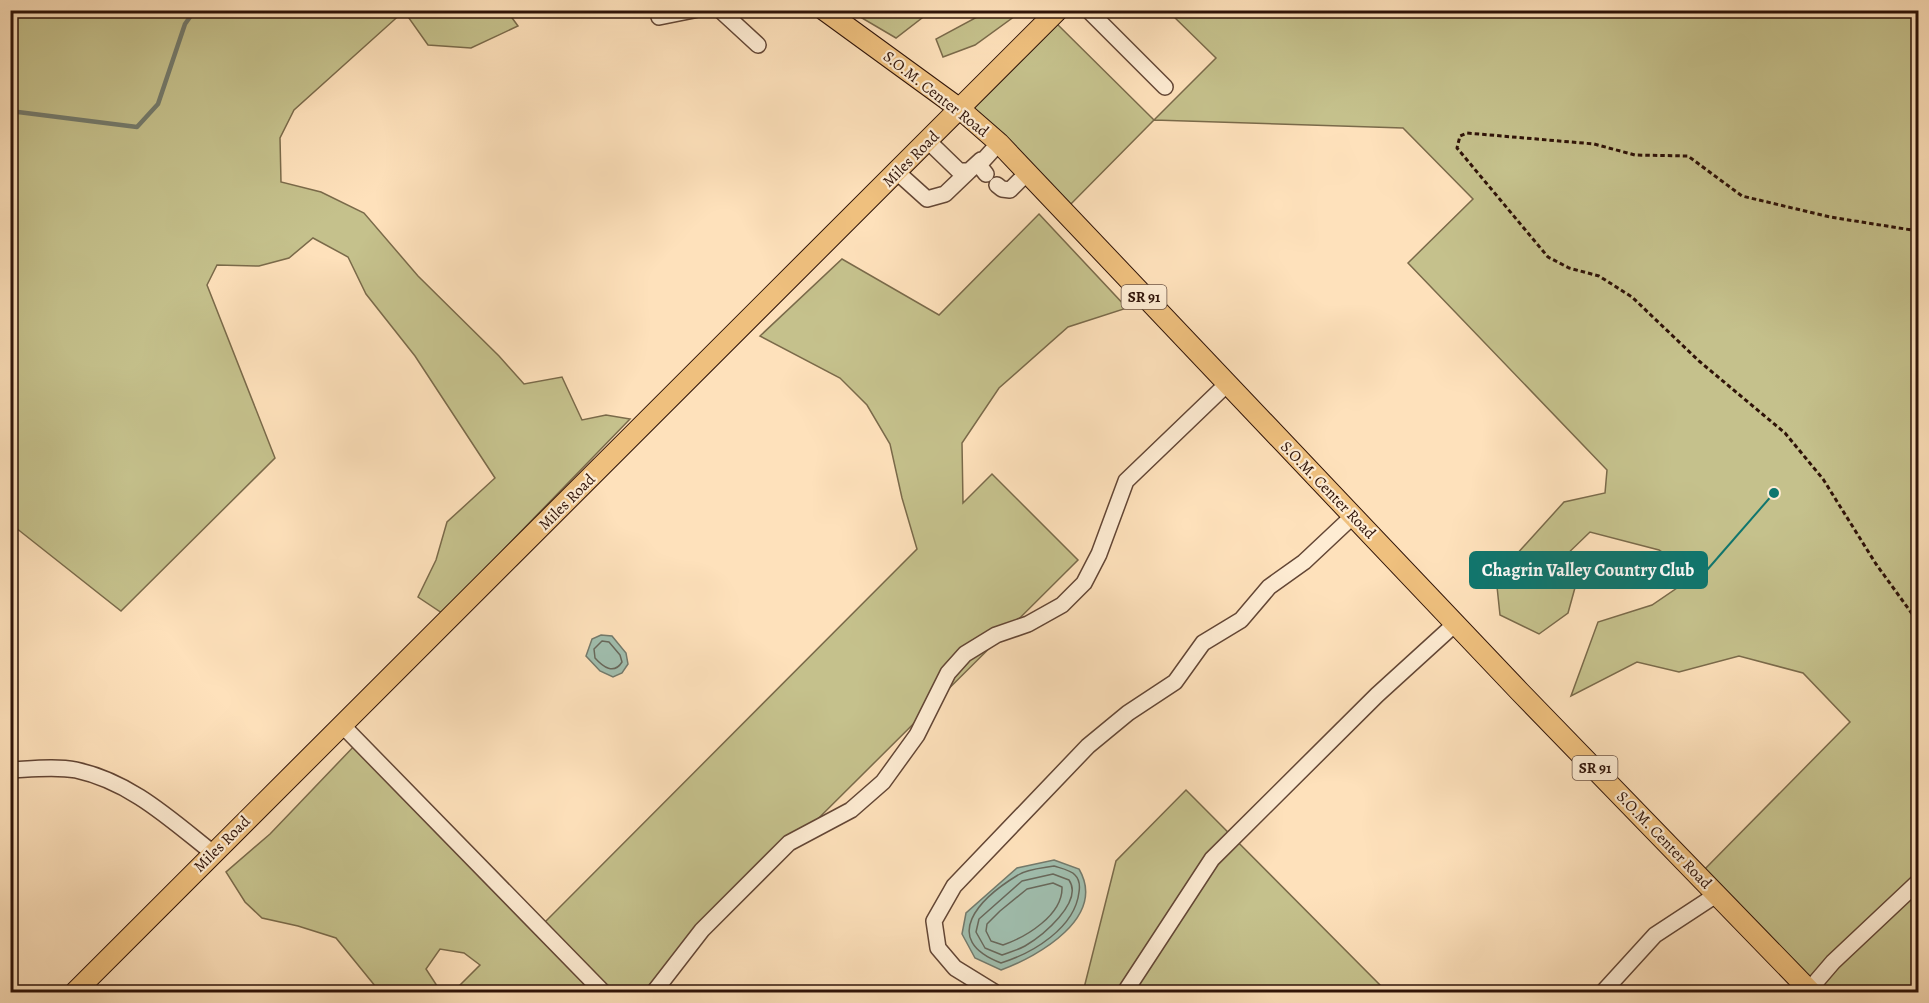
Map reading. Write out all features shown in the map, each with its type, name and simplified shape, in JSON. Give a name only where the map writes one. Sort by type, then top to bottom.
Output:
[{"type":"main road","name":"S.O.M. Center Road","points":[[824,10],[960,109],[999,143],[1455,624],[1810,991]]},
{"type":"main road","name":"Miles Road","points":[[75,993],[1058,10]]},
{"type":"street","points":[[659,17],[694,10]]},
{"type":"street","points":[[720,10],[758,45]]},
{"type":"street","points":[[1088,10],[1165,87]]},
{"type":"street","points":[[928,141],[959,171],[988,173],[1002,189],[1010,190],[1028,172]]},
{"type":"street","points":[[988,173],[999,143]]},
{"type":"street","points":[[897,172],[927,199],[945,194],[969,171]]},
{"type":"street","points":[[654,993],[702,930],[789,843],[851,810],[883,782],[917,735],[948,673],[964,654],[996,635],[1028,624],[1062,605],[1083,583],[1099,554],[1126,482],[1227,384]]},
{"type":"street","points":[[994,993],[955,968],[938,948],[934,921],[954,886],[1088,746],[1128,713],[1175,682],[1203,642],[1240,620],[1269,587],[1304,562],[1353,516]]},
{"type":"street","points":[[1125,993],[1212,859],[1335,736],[1455,624]]},
{"type":"street","points":[[342,725],[603,993]]},
{"type":"street","points":[[10,770],[74,770],[122,785],[153,805],[213,854]]},
{"type":"street","points":[[1810,991],[1833,962],[1918,882]]},
{"type":"street","points":[[1603,993],[1655,935],[1716,895]]},
{"type":"path","points":[[1918,231],[1830,217],[1742,196],[1688,156],[1635,155],[1594,144],[1477,133],[1460,136],[1457,148],[1548,256],[1569,268],[1599,276],[1632,297],[1699,361],[1785,433],[1823,479],[1876,564],[1918,622]]},
{"type":"shaded area","points":[[990,10],[1022,11],[975,45],[943,57],[936,39]]},
{"type":"shaded area","points":[[10,11],[404,11],[294,110],[280,138],[281,182],[321,192],[364,213],[418,276],[524,384],[562,377],[582,420],[606,415],[630,419],[442,613],[418,597],[436,560],[447,522],[495,478],[415,356],[366,294],[348,257],[313,238],[289,258],[259,266],[217,265],[207,285],[275,458],[121,611],[11,524]]},
{"type":"shaded area","points":[[404,11],[507,11],[518,26],[471,48],[428,45]]},
{"type":"shaded area","points":[[850,11],[931,11],[896,38]]},
{"type":"shaded area","points":[[1168,11],[1918,11],[1918,992],[1809,992],[1698,876],[1850,722],[1803,673],[1739,656],[1679,672],[1637,662],[1571,696],[1598,622],[1652,605],[1696,575],[1659,550],[1590,532],[1561,560],[1576,584],[1568,613],[1539,634],[1500,615],[1496,577],[1564,502],[1605,493],[1607,470],[1408,263],[1473,199],[1403,128],[1154,120],[1216,58]]},
{"type":"shaded area","points":[[1051,18],[1154,120],[1064,211],[960,109]]},
{"type":"shaded area","points":[[1039,214],[1127,308],[1068,327],[999,388],[962,443],[963,503],[992,474],[1078,560],[644,992],[453,992],[480,965],[464,953],[440,949],[426,969],[441,992],[380,992],[336,938],[262,918],[245,902],[226,872],[270,834],[358,742],[540,927],[917,549],[902,498],[890,444],[867,405],[840,378],[760,336],[842,259],[939,315]]},
{"type":"shaded area","points":[[1186,790],[1387,992],[1083,992],[1116,861]]},
{"type":"water","points":[[601,635],[612,636],[626,653],[628,664],[622,673],[613,677],[600,671],[586,656],[592,639]]},
{"type":"water","points":[[1054,860],[1079,869],[1085,887],[1084,903],[1077,918],[1050,945],[1001,970],[975,958],[962,934],[966,913],[1017,868]]},
{"type":"waterway","points":[[10,111],[137,127],[158,104],[185,24],[195,10]]},
{"type":"place","name":"Chagrin Valley Country Club","points":[[1774,493]]}]
